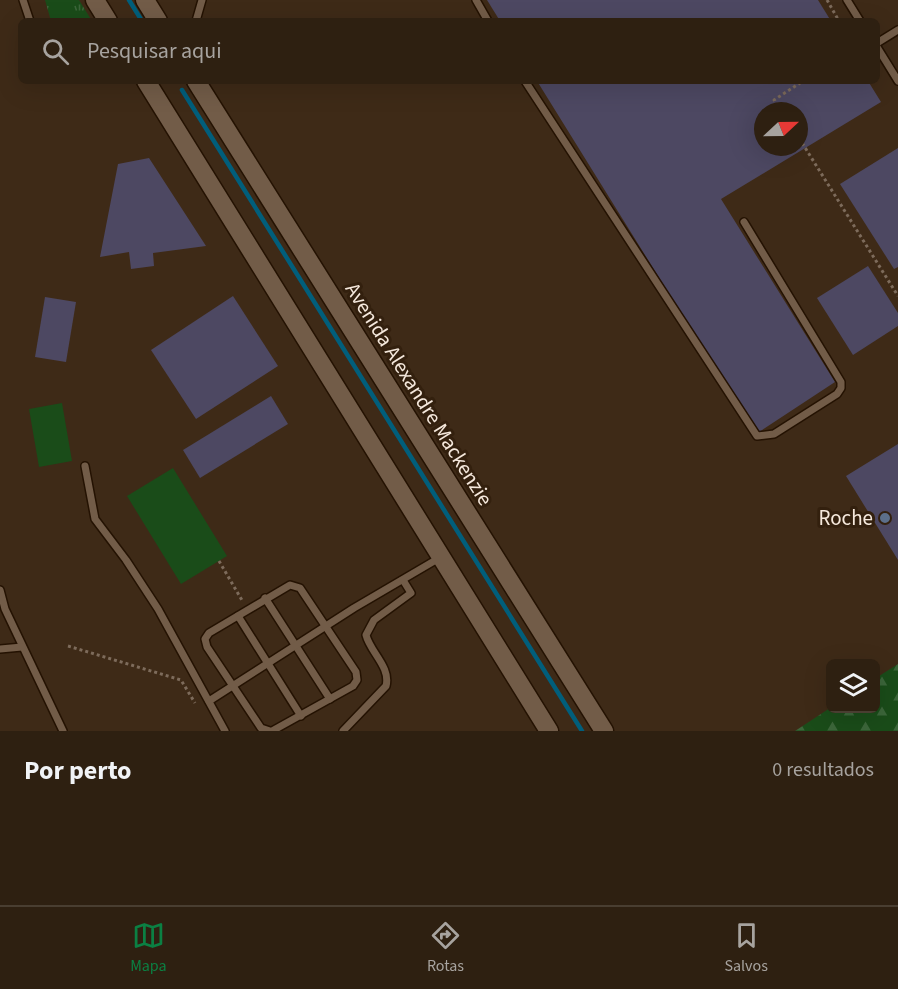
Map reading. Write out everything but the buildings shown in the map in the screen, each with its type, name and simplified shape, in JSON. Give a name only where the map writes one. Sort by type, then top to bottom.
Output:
[{"type":"street","points":[[95,0],[106,18]]},
{"type":"street","points":[[145,0],[156,18]]},
{"type":"street","points":[[148,84],[549,731]]},
{"type":"street","name":"Avenida Alexandre Mackenzie","points":[[198,84],[604,731]]},
{"type":"lane","points":[[23,0],[29,18]]},
{"type":"lane","points":[[197,18],[202,0]]},
{"type":"lane","points":[[476,0],[486,18]]},
{"type":"lane","points":[[847,0],[858,18]]},
{"type":"lane","points":[[880,43],[898,30]]},
{"type":"lane","points":[[880,50],[898,81]]},
{"type":"lane","points":[[527,84],[758,436],[765,437],[774,434],[837,394],[841,388],[841,382],[744,222]]},
{"type":"lane","points":[[86,466],[95,519],[126,560],[158,609],[225,731]]},
{"type":"lane","points":[[209,701],[326,626],[441,557]]},
{"type":"lane","points":[[343,731],[386,686],[388,678],[385,669],[368,643],[366,635],[374,620],[411,593],[403,580]]},
{"type":"lane","points":[[290,585],[300,588],[326,626],[356,672],[357,680],[353,686],[271,731],[261,728],[207,647],[205,639],[209,633],[290,585]]},
{"type":"lane","points":[[0,590],[5,609],[63,731]]},
{"type":"lane","points":[[265,598],[330,699]]},
{"type":"lane","points":[[238,616],[301,716]]},
{"type":"lane","points":[[0,649],[22,647]]},
{"type":"path","points":[[827,0],[838,18]]},
{"type":"path","points":[[775,102],[774,100],[798,84]]},
{"type":"path","points":[[808,152],[896,289],[898,296]]},
{"type":"path","points":[[219,561],[245,606]]},
{"type":"path","points":[[68,646],[181,680],[199,709]]},
{"type":"green space","points":[[45,0],[79,0],[90,18],[50,18]]},
{"type":"green space","points":[[62,403],[72,461],[39,467],[29,409]]},
{"type":"green space","points":[[173,468],[227,556],[181,584],[127,496]]},
{"type":"green space","points":[[898,664],[898,731],[795,731],[826,711],[826,713],[880,713],[880,675]]},
{"type":"waterway","points":[[129,0],[140,18]]},
{"type":"waterway","points":[[182,90],[582,731]]},
{"type":"place","name":"Roche","points":[[885,518]]}]
